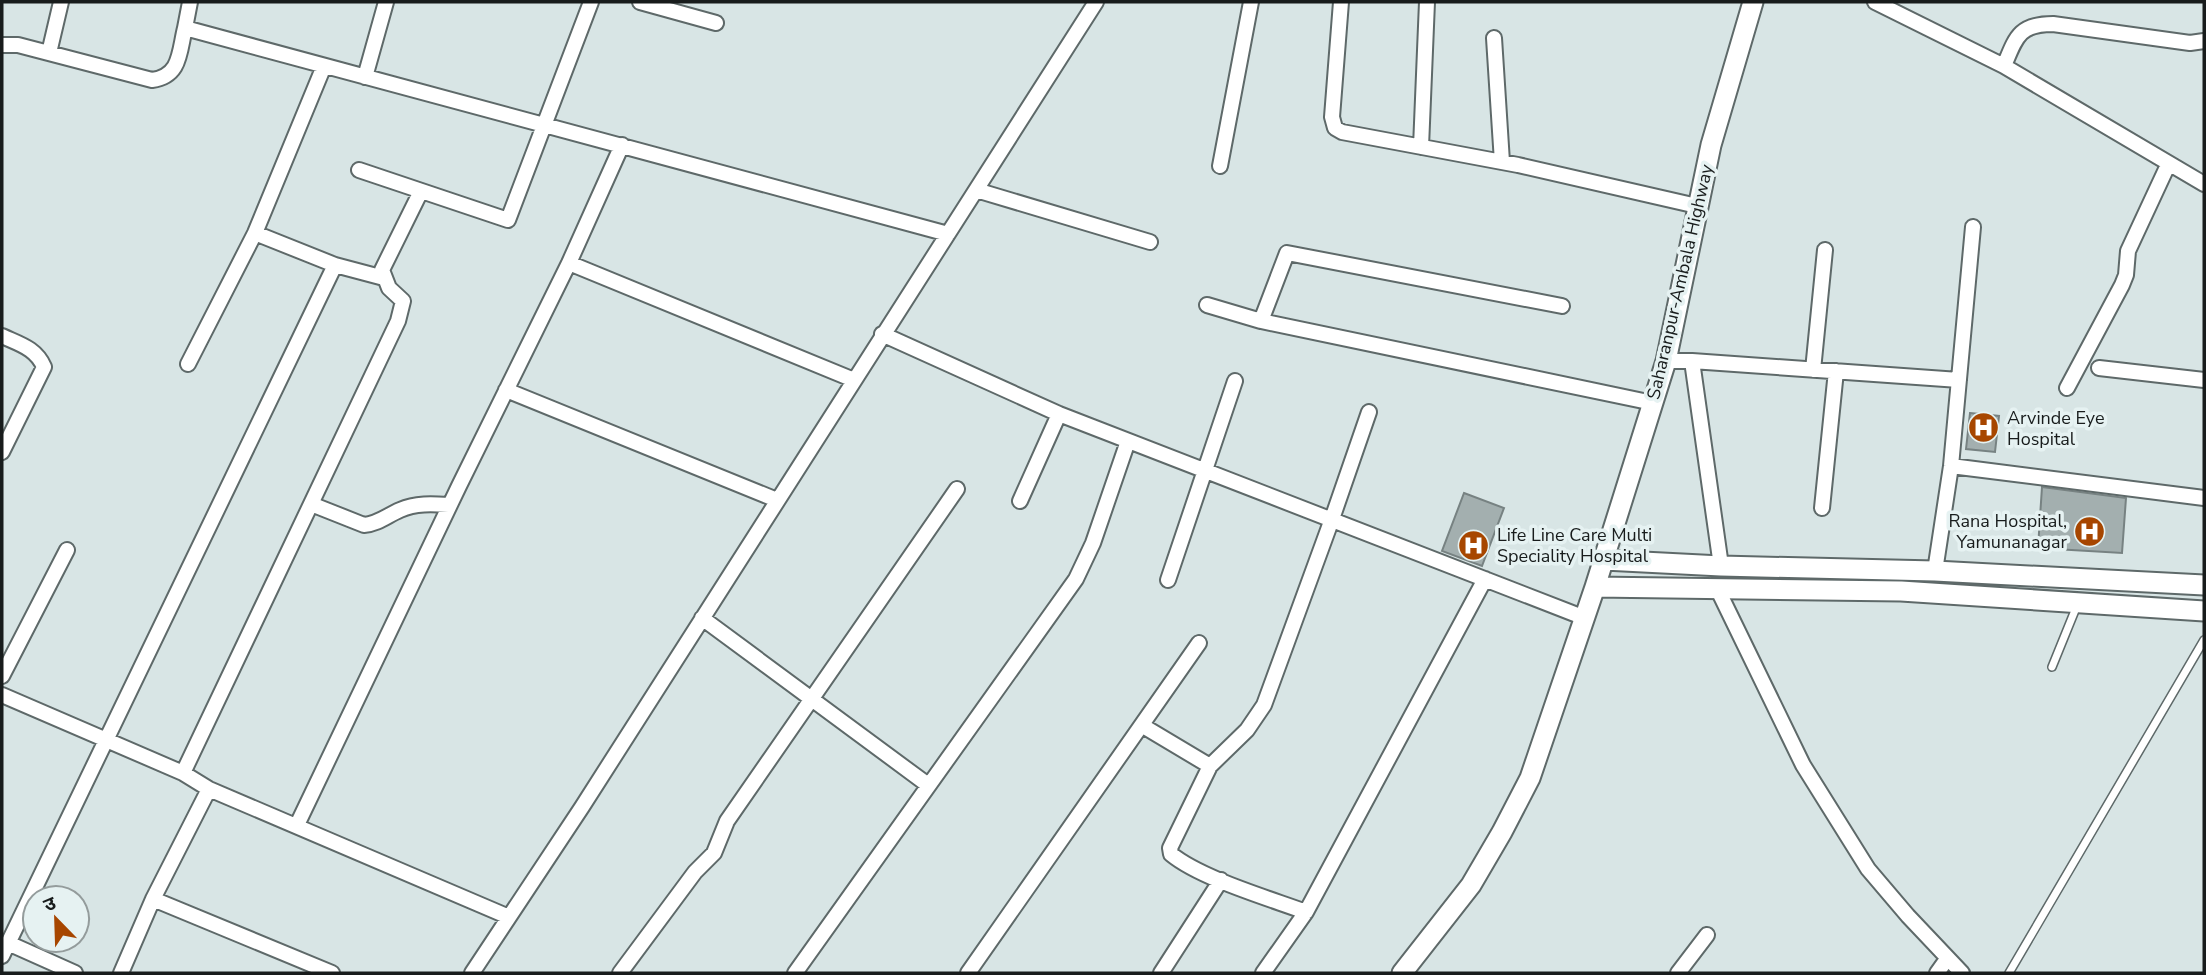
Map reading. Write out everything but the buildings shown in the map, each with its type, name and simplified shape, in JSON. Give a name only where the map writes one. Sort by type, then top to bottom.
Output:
[{"type":"main road","name":"Saharanpur-Ambala Highway","points":[[1402,973],[1471,885],[1530,778],[1604,560],[1666,361],[1711,145],[1753,2]]},
{"type":"main road","points":[[1604,560],[1721,566],[1935,571],[2204,585]]},
{"type":"main road","points":[[1595,587],[1900,591],[2204,611]]},
{"type":"street","points":[[48,53],[61,2]]},
{"type":"street","points":[[2,46],[18,45],[152,80],[164,78],[174,71],[190,2]]},
{"type":"street","points":[[365,77],[386,2]]},
{"type":"street","points":[[359,170],[508,220],[591,2]]},
{"type":"street","points":[[640,2],[716,23]]},
{"type":"street","points":[[472,973],[1097,2]]},
{"type":"street","points":[[1220,166],[1251,2]]},
{"type":"street","points":[[1340,2],[1332,117],[1335,128],[1342,132],[1502,162],[1698,206]]},
{"type":"street","points":[[1421,147],[1427,2]]},
{"type":"street","points":[[1875,2],[2004,66],[2204,184]]},
{"type":"street","points":[[2004,66],[2015,39],[2036,24],[2190,43],[2204,40]]},
{"type":"street","points":[[185,28],[948,234]]},
{"type":"street","points":[[1494,38],[1502,162]]},
{"type":"street","points":[[188,364],[255,233],[324,65]]},
{"type":"street","points":[[297,825],[449,505],[569,263],[622,145]]},
{"type":"street","points":[[2067,388],[2122,285],[2126,275],[2127,251],[2168,164]]},
{"type":"street","points":[[976,190],[1150,242]]},
{"type":"street","points":[[183,774],[402,309],[403,301],[389,288],[382,270],[385,259],[421,191]]},
{"type":"street","points":[[1935,571],[1951,466],[1973,228]]},
{"type":"street","points":[[255,233],[335,265],[384,278]]},
{"type":"street","points":[[1813,370],[1825,250]]},
{"type":"street","points":[[1261,321],[1287,253],[1562,306]]},
{"type":"street","points":[[569,263],[854,380]]},
{"type":"street","points":[[75,973],[5,949],[335,265]]},
{"type":"street","points":[[1207,305],[1261,321],[1653,402]]},
{"type":"street","points":[[883,334],[1059,414],[1585,618]]},
{"type":"street","points":[[2,336],[40,356],[44,367],[2,452]]},
{"type":"street","points":[[1666,361],[1959,380]]},
{"type":"street","points":[[1692,361],[1721,566]]},
{"type":"street","points":[[2099,368],[2204,380]]},
{"type":"street","points":[[1822,508],[1836,371]]},
{"type":"street","points":[[1168,580],[1235,381]]},
{"type":"street","points":[[506,390],[777,500]]},
{"type":"street","points":[[1306,912],[1221,880],[1179,860],[1171,854],[1170,848],[1210,766],[1247,730],[1264,705],[1369,412]]},
{"type":"street","points":[[1020,501],[1059,414]]},
{"type":"street","points":[[795,973],[1076,579],[1093,543],[1128,441]]},
{"type":"street","points":[[1951,466],[2204,498]]},
{"type":"street","points":[[620,973],[695,872],[714,853],[722,829],[957,489]]},
{"type":"street","points":[[311,504],[364,525],[378,522],[400,510],[420,504],[449,505]]},
{"type":"street","points":[[2,676],[67,550]]},
{"type":"street","points":[[1263,973],[1306,912],[1485,579]]},
{"type":"street","points":[[1717,588],[1810,776],[1868,869],[1962,973]]},
{"type":"street","points":[[702,618],[928,785]]},
{"type":"street","points":[[968,973],[1199,643]]},
{"type":"street","points":[[2,695],[183,774],[209,789],[509,916]]},
{"type":"street","points":[[1143,726],[1210,766]]},
{"type":"street","points":[[121,973],[153,899],[209,789]]},
{"type":"street","points":[[1161,973],[1221,880]]},
{"type":"street","points":[[153,899],[332,973]]},
{"type":"street","points":[[1678,973],[1707,936]]},
{"type":"street","points":[[1937,973],[1947,959]]},
{"type":"lane","points":[[2052,667],[2078,603]]},
{"type":"lane","points":[[2009,973],[2204,640]]},
{"type":"place","name":"Arvinde Eye Hospital","points":[[1984,428]]},
{"type":"place","name":"Rana Hospital, Yamunanagar","points":[[2090,531]]},
{"type":"place","name":"Life Line Care Multi Speciality Hospital","points":[[1474,545]]}]
